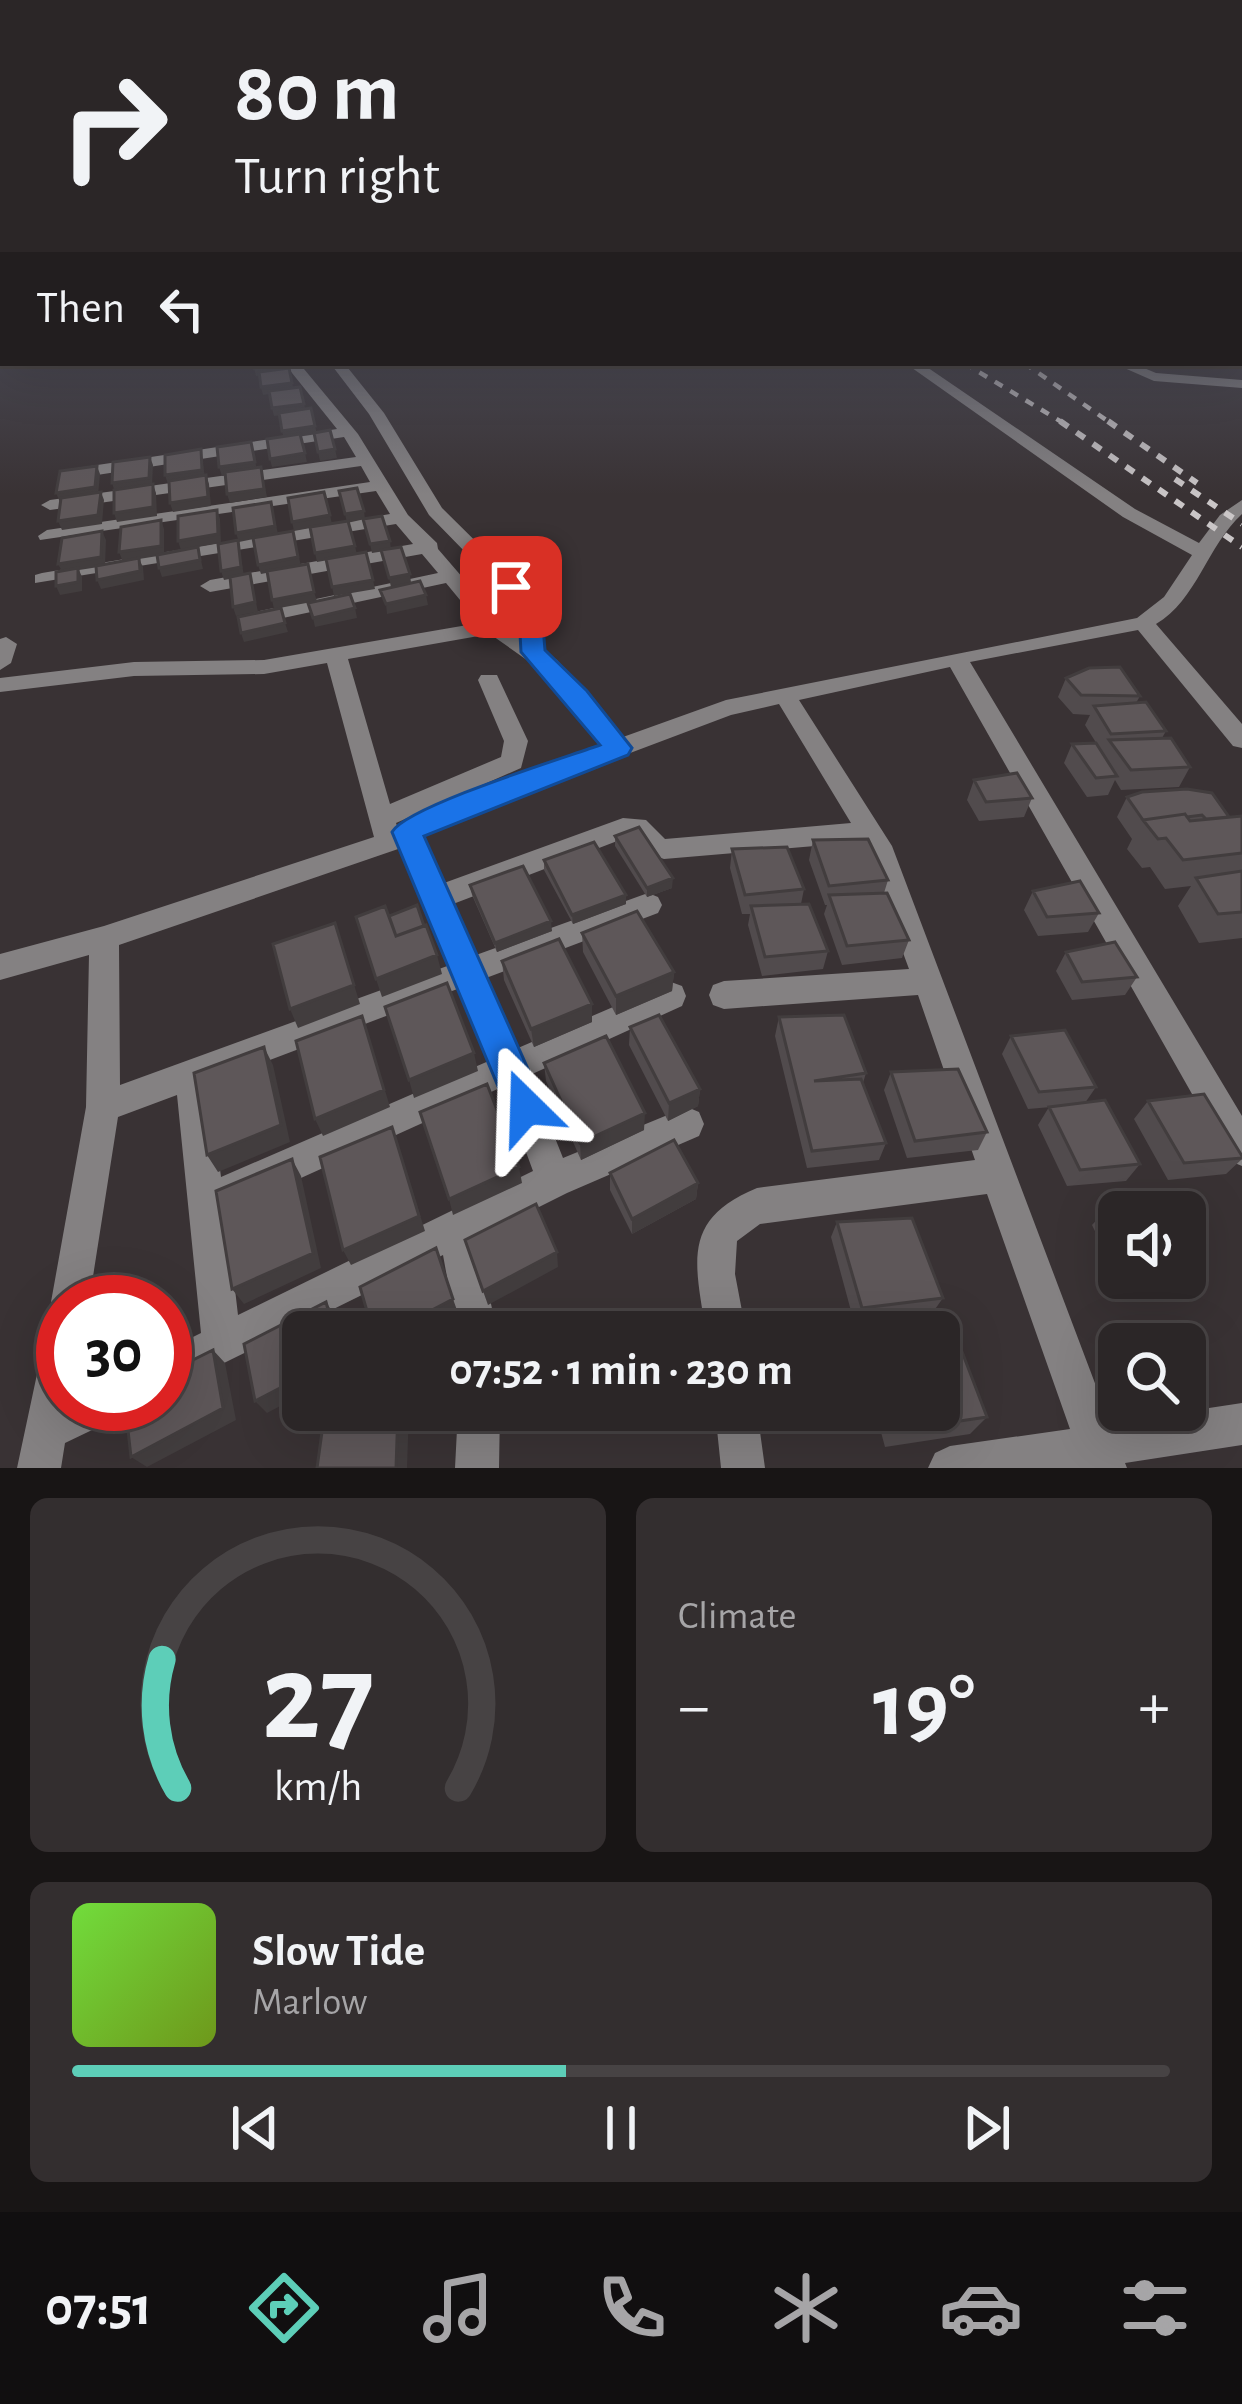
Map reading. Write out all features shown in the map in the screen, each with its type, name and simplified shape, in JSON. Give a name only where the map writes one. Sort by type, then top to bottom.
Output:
[{"type":"street","points":[[294,366],[368,460],[401,518],[494,627],[533,652],[618,748]]},
{"type":"street","points":[[340,366],[376,413],[435,511],[525,602],[534,629],[533,652]]},
{"type":"street","points":[[916,366],[1129,513],[1201,552]]},
{"type":"street","points":[[1126,366],[1143,375],[1242,384]]},
{"type":"street","points":[[84,472],[348,432]]},
{"type":"street","points":[[50,505],[368,460]]},
{"type":"street","points":[[47,536],[382,485]]},
{"type":"street","points":[[0,967],[104,938],[726,708],[1144,623],[1165,614],[1220,520],[1242,505]]},
{"type":"street","points":[[43,579],[401,518]]},
{"type":"street","points":[[210,586],[430,547]]},
{"type":"street","points":[[254,618],[453,576]]},
{"type":"street","points":[[1144,623],[1242,740]]},
{"type":"street","points":[[0,685],[134,669],[264,667],[494,627]]},
{"type":"street","points":[[336,655],[393,831],[436,898],[554,1180]]},
{"type":"street","points":[[956,658],[1242,1149]]},
{"type":"street","points":[[393,831],[512,762],[516,741],[489,680]]},
{"type":"street","points":[[785,695],[870,831],[1100,1455]]},
{"type":"street","points":[[436,898],[623,828],[637,827],[651,844],[664,849],[870,831]]},
{"type":"street","points":[[103,1107],[648,905]]},
{"type":"street","points":[[75,1275],[103,1107],[104,938]]},
{"type":"street","points":[[724,995],[928,981]]},
{"type":"street","points":[[206,1203],[512,1071],[671,996]]},
{"type":"street","points":[[192,1076],[222,1344]]},
{"type":"street","points":[[192,1359],[554,1180],[687,1124]]},
{"type":"street","points":[[723,1311],[717,1231],[736,1214],[757,1206],[998,1175]]},
{"type":"street","points":[[456,1228],[473,1311]]},
{"type":"street","points":[[950,1468],[1100,1455],[1242,1424]]},
{"type":"street","points":[[477,1468],[478,1431]]},
{"type":"street","points":[[739,1431],[743,1468]]},
{"type":"building","points":[[289,368],[292,383],[261,387],[259,372]]},
{"type":"building","points":[[300,387],[304,404],[272,408],[269,391]]},
{"type":"building","points":[[311,408],[315,426],[282,431],[279,413]]},
{"type":"building","points":[[330,430],[335,449],[318,452],[314,433]]},
{"type":"building","points":[[300,434],[305,453],[270,459],[267,439]]},
{"type":"building","points":[[251,442],[255,462],[219,467],[217,447]]},
{"type":"building","points":[[201,449],[202,470],[165,475],[165,455]]},
{"type":"building","points":[[150,457],[149,478],[112,483],[113,462]]},
{"type":"building","points":[[97,466],[95,487],[56,493],[60,471]]},
{"type":"building","points":[[261,467],[264,489],[227,494],[225,472]]},
{"type":"building","points":[[206,475],[208,497],[170,503],[169,481]]},
{"type":"building","points":[[153,484],[153,507],[114,513],[114,490]]},
{"type":"building","points":[[357,488],[364,511],[345,514],[339,491]]},
{"type":"building","points":[[101,492],[98,515],[58,521],[61,498]]},
{"type":"building","points":[[324,492],[330,515],[292,522],[288,498]]},
{"type":"building","points":[[271,502],[275,526],[236,533],[233,508]]},
{"type":"building","points":[[217,510],[218,534],[178,541],[178,516]]},
{"type":"building","points":[[382,516],[390,541],[370,544],[363,519]]},
{"type":"building","points":[[161,520],[161,546],[119,552],[121,527]]},
{"type":"building","points":[[348,521],[355,546],[315,553],[310,527]]},
{"type":"building","points":[[102,531],[101,557],[58,564],[62,538]]},
{"type":"building","points":[[293,531],[298,557],[258,565],[253,538]]},
{"type":"building","points":[[238,540],[241,567],[221,571],[218,544]]},
{"type":"building","points":[[198,547],[200,560],[159,568],[157,555]]},
{"type":"building","points":[[401,547],[410,574],[389,578],[381,550]]},
{"type":"building","points":[[366,552],[373,580],[332,587],[326,559]]},
{"type":"building","points":[[139,558],[140,571],[97,580],[96,566]]},
{"type":"building","points":[[308,564],[314,592],[272,600],[267,571]]},
{"type":"building","points":[[78,568],[78,582],[56,586],[56,572]]},
{"type":"building","points":[[250,573],[255,602],[233,607],[230,577]]},
{"type":"building","points":[[420,581],[426,595],[386,604],[380,590]]},
{"type":"building","points":[[350,594],[355,608],[313,618],[308,603]]},
{"type":"building","points":[[281,608],[285,623],[241,633],[238,617]]},
{"type":"building","points":[[1120,667],[1140,696],[1081,695],[1066,678],[1089,668]]},
{"type":"building","points":[[1146,702],[1166,731],[1111,734],[1094,706]]},
{"type":"building","points":[[1171,738],[1190,767],[1131,770],[1109,740]]},
{"type":"building","points":[[1096,743],[1117,776],[1096,778],[1072,744]]},
{"type":"building","points":[[1017,773],[1032,798],[986,802],[974,780]]},
{"type":"building","points":[[1187,789],[1212,793],[1229,817],[1185,814],[1143,820],[1127,797],[1142,792]]},
{"type":"building","points":[[1185,814],[1190,821],[1242,816],[1242,853],[1183,860],[1143,820]]},
{"type":"building","points":[[639,827],[673,878],[647,888],[615,836]]},
{"type":"building","points":[[868,839],[888,880],[829,886],[813,840]]},
{"type":"building","points":[[594,842],[626,895],[572,915],[544,860]]},
{"type":"building","points":[[787,847],[804,889],[745,895],[732,849]]},
{"type":"building","points":[[523,866],[551,921],[495,943],[470,885]]},
{"type":"building","points":[[1242,871],[1242,912],[1218,914],[1196,878]]},
{"type":"building","points":[[1080,881],[1099,913],[1047,917],[1033,891]]},
{"type":"building","points":[[887,893],[909,940],[847,946],[829,895]]},
{"type":"building","points":[[809,904],[828,951],[765,957],[751,906]]},
{"type":"building","points":[[417,905],[424,926],[396,936],[389,916]]},
{"type":"building","points":[[385,906],[396,936],[426,925],[437,955],[376,979],[356,917]]},
{"type":"building","points":[[637,911],[674,972],[616,996],[582,933]]},
{"type":"building","points":[[335,923],[354,985],[290,1009],[273,944]]},
{"type":"building","points":[[559,939],[592,1004],[531,1029],[502,961]]},
{"type":"building","points":[[1115,942],[1137,977],[1082,982],[1066,952]]},
{"type":"building","points":[[447,983],[474,1053],[409,1080],[385,1007]]},
{"type":"building","points":[[659,1015],[700,1089],[669,1103],[630,1027]]},
{"type":"building","points":[[844,1015],[866,1073],[814,1081],[861,1079],[886,1143],[812,1151],[779,1017]]},
{"type":"building","points":[[362,1016],[384,1090],[315,1119],[296,1041]]},
{"type":"building","points":[[1065,1030],[1096,1087],[1039,1092],[1011,1036]]},
{"type":"building","points":[[606,1036],[645,1113],[580,1143],[544,1063]]},
{"type":"building","points":[[264,1047],[281,1125],[207,1155],[194,1073]]},
{"type":"building","points":[[958,1069],[987,1132],[915,1141],[891,1072]]},
{"type":"building","points":[[487,1084],[519,1167],[449,1199],[420,1112]]},
{"type":"building","points":[[1204,1094],[1242,1158],[1184,1163],[1148,1101]]},
{"type":"building","points":[[1105,1100],[1140,1164],[1080,1170],[1049,1107]]},
{"type":"building","points":[[392,1127],[419,1216],[343,1250],[320,1157]]},
{"type":"building","points":[[674,1140],[698,1183],[632,1219],[610,1173]]},
{"type":"building","points":[[292,1159],[313,1253],[232,1289],[216,1191]]},
{"type":"building","points":[[536,1204],[557,1252],[483,1291],[465,1240]]},
{"type":"building","points":[[912,1218],[943,1298],[862,1308],[837,1222]]},
{"type":"building","points":[[436,1248],[453,1299],[430,1311],[367,1311],[360,1287]]},
{"type":"building","points":[[282,1325],[282,1387],[255,1401],[244,1344]]},
{"type":"building","points":[[960,1346],[987,1417],[960,1421]]},
{"type":"building","points":[[213,1350],[223,1408],[192,1425],[192,1360]]},
{"type":"building","points":[[128,1431],[180,1431],[131,1457]]},
{"type":"building","points":[[322,1431],[397,1431],[396,1468],[317,1468]]},
{"type":"railway","points":[[969,366],[1065,424]]},
{"type":"railway","points":[[1028,366],[1112,424]]},
{"type":"railway","points":[[1060,421],[1242,547]]},
{"type":"railway","points":[[1108,421],[1197,483]]},
{"type":"railway","points":[[1175,479],[1242,524]]},
{"type":"route","points":[[511,587],[530,615],[533,652],[618,748],[454,809],[407,832],[526,1107]]}]
